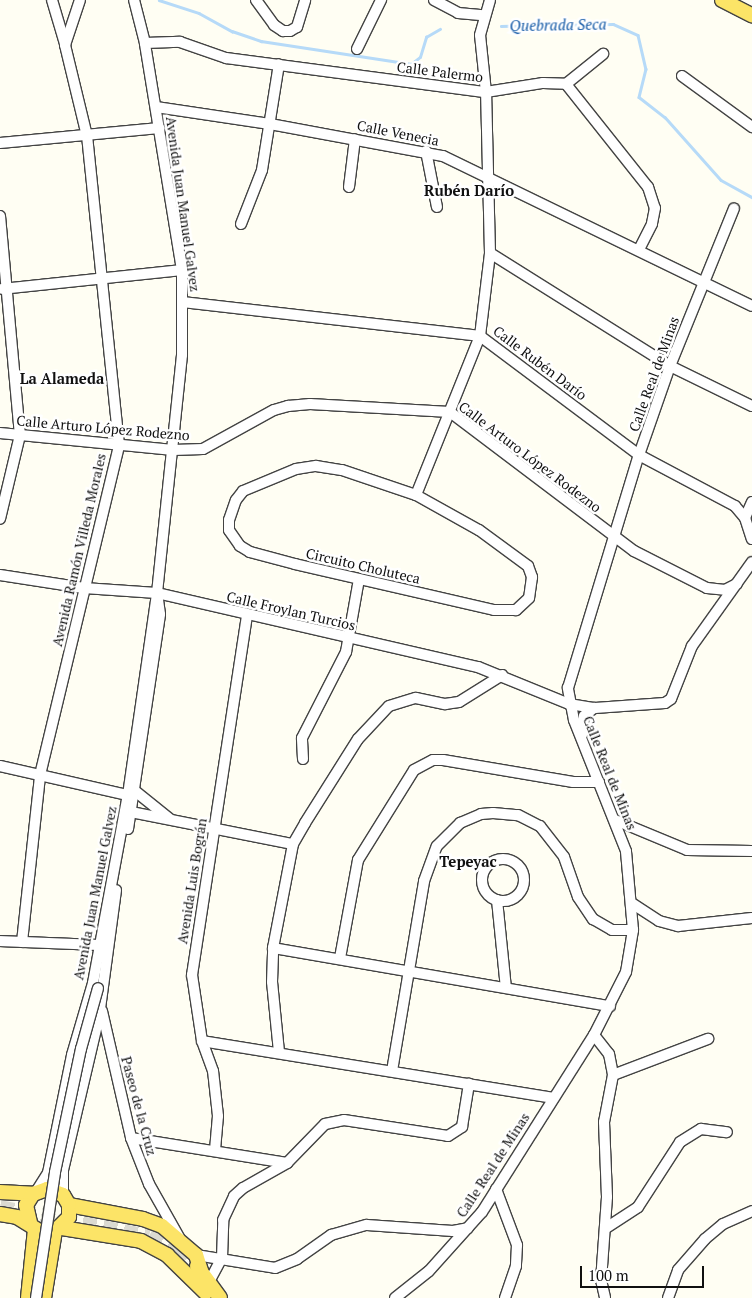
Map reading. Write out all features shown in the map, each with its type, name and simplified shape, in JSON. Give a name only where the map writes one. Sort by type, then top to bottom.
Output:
[{"type":"main road","points":[[722,0],[752,15]]},
{"type":"main road","points":[[0,1192],[34,1193],[53,1189],[66,1200],[154,1222],[179,1238],[194,1257],[204,1285]]},
{"type":"main road","points":[[28,1298],[32,1226],[25,1211],[34,1193]]},
{"type":"main road","points":[[44,1298],[58,1230],[69,1217],[66,1200]]},
{"type":"main road","points":[[0,1214],[32,1226],[140,1241],[167,1256],[220,1298]]},
{"type":"street","name":"Avenida Ramón Villeda Morales","points":[[22,942],[40,775],[119,445],[87,136],[66,45],[52,0]]},
{"type":"street","points":[[66,45],[80,0]]},
{"type":"street","name":"Avenida Juan Manuel Galvez","points":[[66,1200],[63,1170],[101,1002],[102,964],[100,945],[131,793],[173,450],[183,302],[182,270],[156,107],[145,43],[134,0]]},
{"type":"street","points":[[256,0],[274,25],[283,31],[297,27],[305,0]]},
{"type":"street","points":[[357,49],[381,0]]},
{"type":"street","points":[[434,0],[458,13],[483,15]]},
{"type":"street","points":[[416,495],[480,336],[490,253],[486,92],[480,35],[483,15],[490,0]]},
{"type":"street","name":"Calle Palermo","points":[[145,43],[180,42],[226,58],[486,92],[543,83],[566,84]]},
{"type":"street","points":[[603,54],[566,84],[648,187],[655,208],[652,224],[639,250]]},
{"type":"street","points":[[241,224],[262,170],[279,64]]},
{"type":"street","points":[[682,76],[752,127]]},
{"type":"street","name":"Calle Venecia","points":[[156,107],[270,124],[426,151],[488,176],[752,306]]},
{"type":"street","points":[[0,143],[159,128]]},
{"type":"street","points":[[349,187],[356,139]]},
{"type":"street","points":[[426,151],[437,207]]},
{"type":"street","name":"Calle Real de Minas","points":[[394,1298],[406,1295],[429,1272],[468,1228],[496,1189],[594,1035],[626,972],[633,930],[626,850],[569,704],[568,688],[640,455],[670,366],[734,208]]},
{"type":"street","points":[[0,216],[3,288],[20,435],[0,519]]},
{"type":"street","points":[[490,253],[670,366],[752,406]]},
{"type":"street","points":[[3,288],[182,270]]},
{"type":"street","name":"Calle Rubén Darío","points":[[183,302],[480,336],[640,455],[735,506],[745,518]]},
{"type":"street","name":"Calle Arturo López Rodezno","points":[[0,433],[173,450],[203,449],[274,410],[288,406],[310,404],[450,412],[614,539],[708,588]]},
{"type":"street","name":"Circuito Choluteca","points":[[316,466],[342,470],[416,495],[515,554],[528,566],[532,577],[529,598],[522,605],[509,612],[360,579],[250,552],[240,546],[229,530],[236,500],[254,484],[296,469],[316,466]]},
{"type":"street","points":[[735,506],[751,503]]},
{"type":"street","points":[[751,503],[745,518],[752,540]]},
{"type":"street","points":[[716,615],[752,562]]},
{"type":"street","name":"Calle Froylan Turcios","points":[[0,575],[84,588],[157,593],[247,616],[502,674],[569,704],[595,708],[669,701],[692,646],[716,615]]},
{"type":"street","points":[[303,759],[302,738],[346,652],[360,579]]},
{"type":"street","points":[[708,588],[725,590],[738,584]]},
{"type":"street","points":[[708,588],[718,597],[716,615]]},
{"type":"street","name":"Avenida Luis Bográn","points":[[215,1150],[216,1100],[213,1071],[202,1041],[192,975],[247,616]]},
{"type":"street","points":[[279,1052],[272,982],[273,948],[293,844],[358,739],[389,706],[416,698],[445,704],[459,702],[502,674]]},
{"type":"street","points":[[582,736],[584,716],[595,708]]},
{"type":"street","points":[[340,958],[358,860],[414,770],[433,760],[443,760],[559,780],[599,782]]},
{"type":"street","points":[[0,766],[131,793],[173,821]]},
{"type":"street","name":"Avenida Juan Manuel Galvez","points":[[34,1193],[48,1172],[72,1055],[102,964],[131,812],[131,793]]},
{"type":"street","points":[[131,812],[293,844]]},
{"type":"street","points":[[392,1071],[408,972],[430,859],[452,828],[481,814],[518,816],[540,826],[564,857],[578,897],[593,919],[612,930],[633,930]]},
{"type":"street","points":[[615,820],[687,850],[752,851]]},
{"type":"street","points":[[497,900],[515,898],[524,887],[520,867],[508,859],[494,861],[482,877],[484,890],[497,900],[506,988]]},
{"type":"street","points":[[632,904],[659,921],[678,926],[752,918]]},
{"type":"street","points":[[0,942],[100,945]]},
{"type":"street","points":[[273,948],[340,958],[408,972],[610,1006]]},
{"type":"street","points":[[36,1298],[55,1172],[81,1049],[98,988],[102,964]]},
{"type":"street","name":"Paseo de la Cruz","points":[[101,1002],[131,1138],[149,1184],[179,1238]]},
{"type":"street","points":[[594,1035],[608,1054],[613,1075],[604,1122],[606,1228],[601,1265],[605,1298]]},
{"type":"street","points":[[613,1075],[708,1039]]},
{"type":"street","points":[[202,1041],[553,1098]]},
{"type":"street","points":[[204,1285],[222,1258],[226,1208],[243,1188],[287,1163],[326,1124],[335,1120],[448,1136],[456,1133],[462,1127],[469,1084]]},
{"type":"street","points":[[606,1228],[638,1207],[680,1142],[700,1128],[727,1132]]},
{"type":"street","points":[[131,1138],[287,1163]]},
{"type":"street","points":[[496,1189],[517,1245],[516,1266],[505,1298]]},
{"type":"street","points":[[668,1298],[678,1270],[705,1239],[723,1224],[752,1211]]},
{"type":"street","points":[[194,1257],[222,1258],[256,1267],[276,1268],[297,1259],[331,1235],[367,1225],[453,1231],[468,1228]]},
{"type":"waterway","name":"Quebrada Seca","points":[[159,0],[199,13],[232,31],[261,41],[411,64],[420,57],[426,37],[440,29]]},
{"type":"waterway","name":"Quebrada Seca","points":[[501,26],[613,24],[638,35],[646,69],[639,97],[665,117],[721,180],[752,197]]},
{"type":"tunnel","points":[[0,1207],[149,1236],[175,1250],[196,1277]]},
{"type":"district","name":"Rubén Darío","points":[[469,191]]},
{"type":"district","name":"La Alameda","points":[[62,379]]},
{"type":"district","name":"Tepeyac","points":[[468,862]]}]
